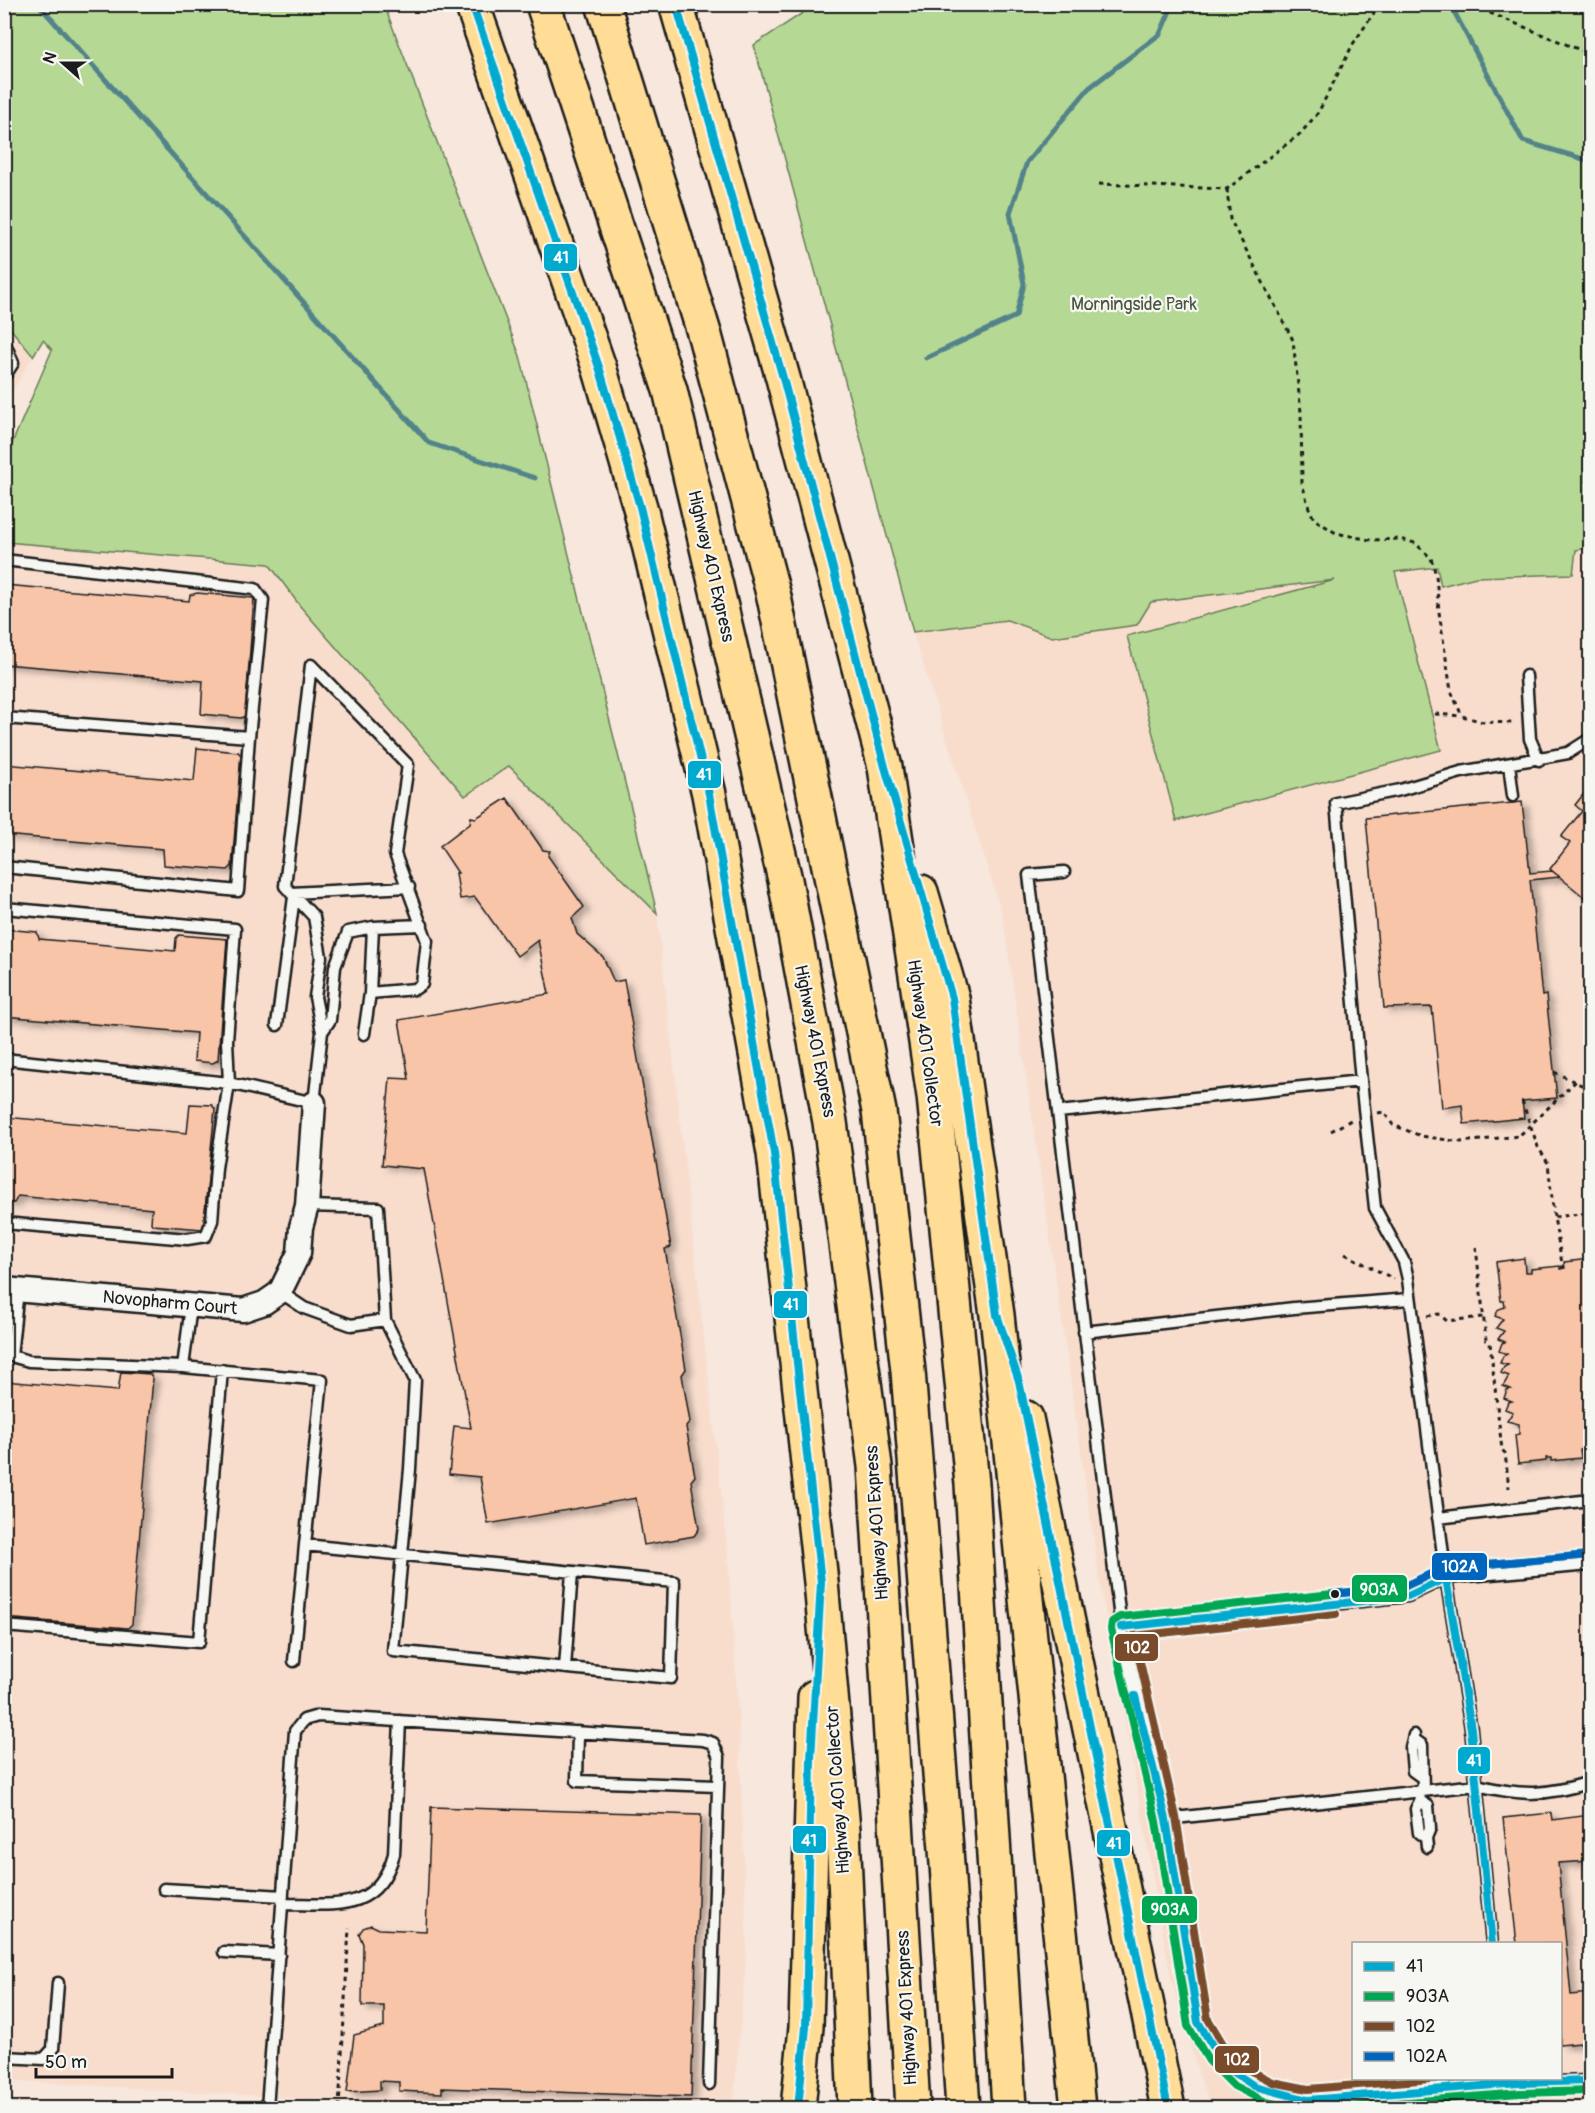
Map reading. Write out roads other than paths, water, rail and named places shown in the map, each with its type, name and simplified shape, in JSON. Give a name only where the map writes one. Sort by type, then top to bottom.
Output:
[{"type":"highway","name":"Highway 401 Collector","points":[[472,4],[600,370],[640,507],[709,794],[774,1153],[821,1582],[843,1830],[855,2109]]},
{"type":"highway","name":"Highway 401 Express","points":[[543,4],[670,390],[785,880],[830,1122],[875,1466],[913,2109]]},
{"type":"highway","points":[[603,4],[705,336],[774,597],[879,1111],[908,1371],[946,1848],[963,2109]]},
{"type":"highway","name":"Highway 401 Collector","points":[[676,4],[783,378],[885,767],[934,1096],[971,1472],[1009,2109]]},
{"type":"highway","points":[[885,767],[951,998],[997,1315],[1078,2109]]},
{"type":"highway","points":[[997,1315],[1019,1381],[1168,2109]]},
{"type":"highway","points":[[798,2109],[806,2027],[811,1759],[821,1582]]},
{"type":"street","points":[[280,1292],[299,1253],[301,1227],[307,1206],[314,1103]]},
{"type":"street","name":"Novopharm Court","points":[[11,1289],[243,1310],[264,1303],[280,1292]]},
{"type":"lane","points":[[4,341],[13,363],[4,377]]},
{"type":"lane","points":[[4,560],[255,589],[263,600],[249,737],[238,891],[4,867]]},
{"type":"lane","points":[[4,1059],[229,1083],[314,1103],[322,1032],[315,997],[321,957],[314,917],[285,886],[311,665],[408,765],[395,854],[427,941],[422,984],[415,988],[370,993]]},
{"type":"lane","points":[[1526,676],[1530,739],[1539,760]]},
{"type":"lane","points":[[4,718],[249,737]]},
{"type":"lane","points":[[1492,1942],[1477,1785],[1446,1578],[1404,1262],[1375,1208],[1336,803],[1400,790],[1461,772],[1539,760],[1568,753],[1590,739]]},
{"type":"lane","points":[[1509,764],[1514,796]]},
{"type":"lane","points":[[1064,872],[1029,875],[1121,1627],[1137,1704],[1166,1819],[1198,2022],[1211,2049],[1231,2072],[1254,2087],[1282,2097],[1308,2100],[1407,2093],[1518,2081],[1590,2081]]},
{"type":"lane","points":[[292,895],[409,887]]},
{"type":"lane","points":[[277,1025],[292,895]]},
{"type":"lane","points":[[4,909],[235,929],[227,1041],[229,1083],[216,1168],[212,1221],[206,1236],[187,1239],[4,1223]]},
{"type":"lane","points":[[322,1032],[330,1020],[335,968],[348,932],[374,927],[422,925]]},
{"type":"lane","points":[[364,1034],[370,993],[374,927]]},
{"type":"lane","points":[[1058,1112],[1361,1081]]},
{"type":"lane","points":[[305,1545],[402,1555],[674,1582],[671,1678],[393,1651],[402,1555],[415,1380],[386,1320],[378,1208],[307,1206]]},
{"type":"lane","points":[[11,1289],[8,1355],[29,1361],[183,1367],[322,1380],[294,1661]]},
{"type":"lane","points":[[280,1292],[304,1308],[351,1325],[386,1320]]},
{"type":"lane","points":[[1084,1332],[1294,1308],[1409,1299]]},
{"type":"lane","points":[[183,1367],[191,1306]]},
{"type":"lane","points":[[4,1626],[199,1642],[222,1370]]},
{"type":"lane","points":[[1438,1518],[1590,1500]]},
{"type":"lane","points":[[1121,1627],[1408,1596],[1446,1578],[1590,1565]]},
{"type":"lane","points":[[564,1668],[572,1572]]},
{"type":"lane","points":[[267,2109],[295,1731],[304,1720],[318,1716],[703,1740],[713,1743],[719,1757],[709,2084]]},
{"type":"lane","points":[[164,1889],[349,1904],[373,1892],[389,1873],[394,1854],[400,1721]]},
{"type":"lane","points":[[578,1732],[577,1781],[717,1786]]},
{"type":"lane","points":[[1415,1738],[1422,1745],[1424,1767],[1420,1776],[1421,1794],[1428,1806],[1430,1828],[1427,1842]]},
{"type":"lane","points":[[1166,1819],[1421,1794],[1477,1785],[1510,1793],[1541,1795],[1590,1782]]},
{"type":"lane","points":[[224,1952],[279,1955]]},
{"type":"lane","points":[[4,2057],[44,2059],[53,2049],[58,1983]]},
{"type":"lane","points":[[1518,2081],[1522,2109]]},
{"type":"lane","points":[[1407,2093],[1445,2098],[1480,2109]]},
{"type":"waterway","points":[[38,4],[429,443],[535,478]]},
{"type":"waterway","points":[[926,358],[1016,316],[1024,284],[1010,213],[1027,162],[1089,88],[1160,34],[1173,4]]},
{"type":"waterway","points":[[1450,4],[1523,141],[1590,161]]},
{"type":"park label","name":"Morningside Park","points":[[1134,304]]}]
